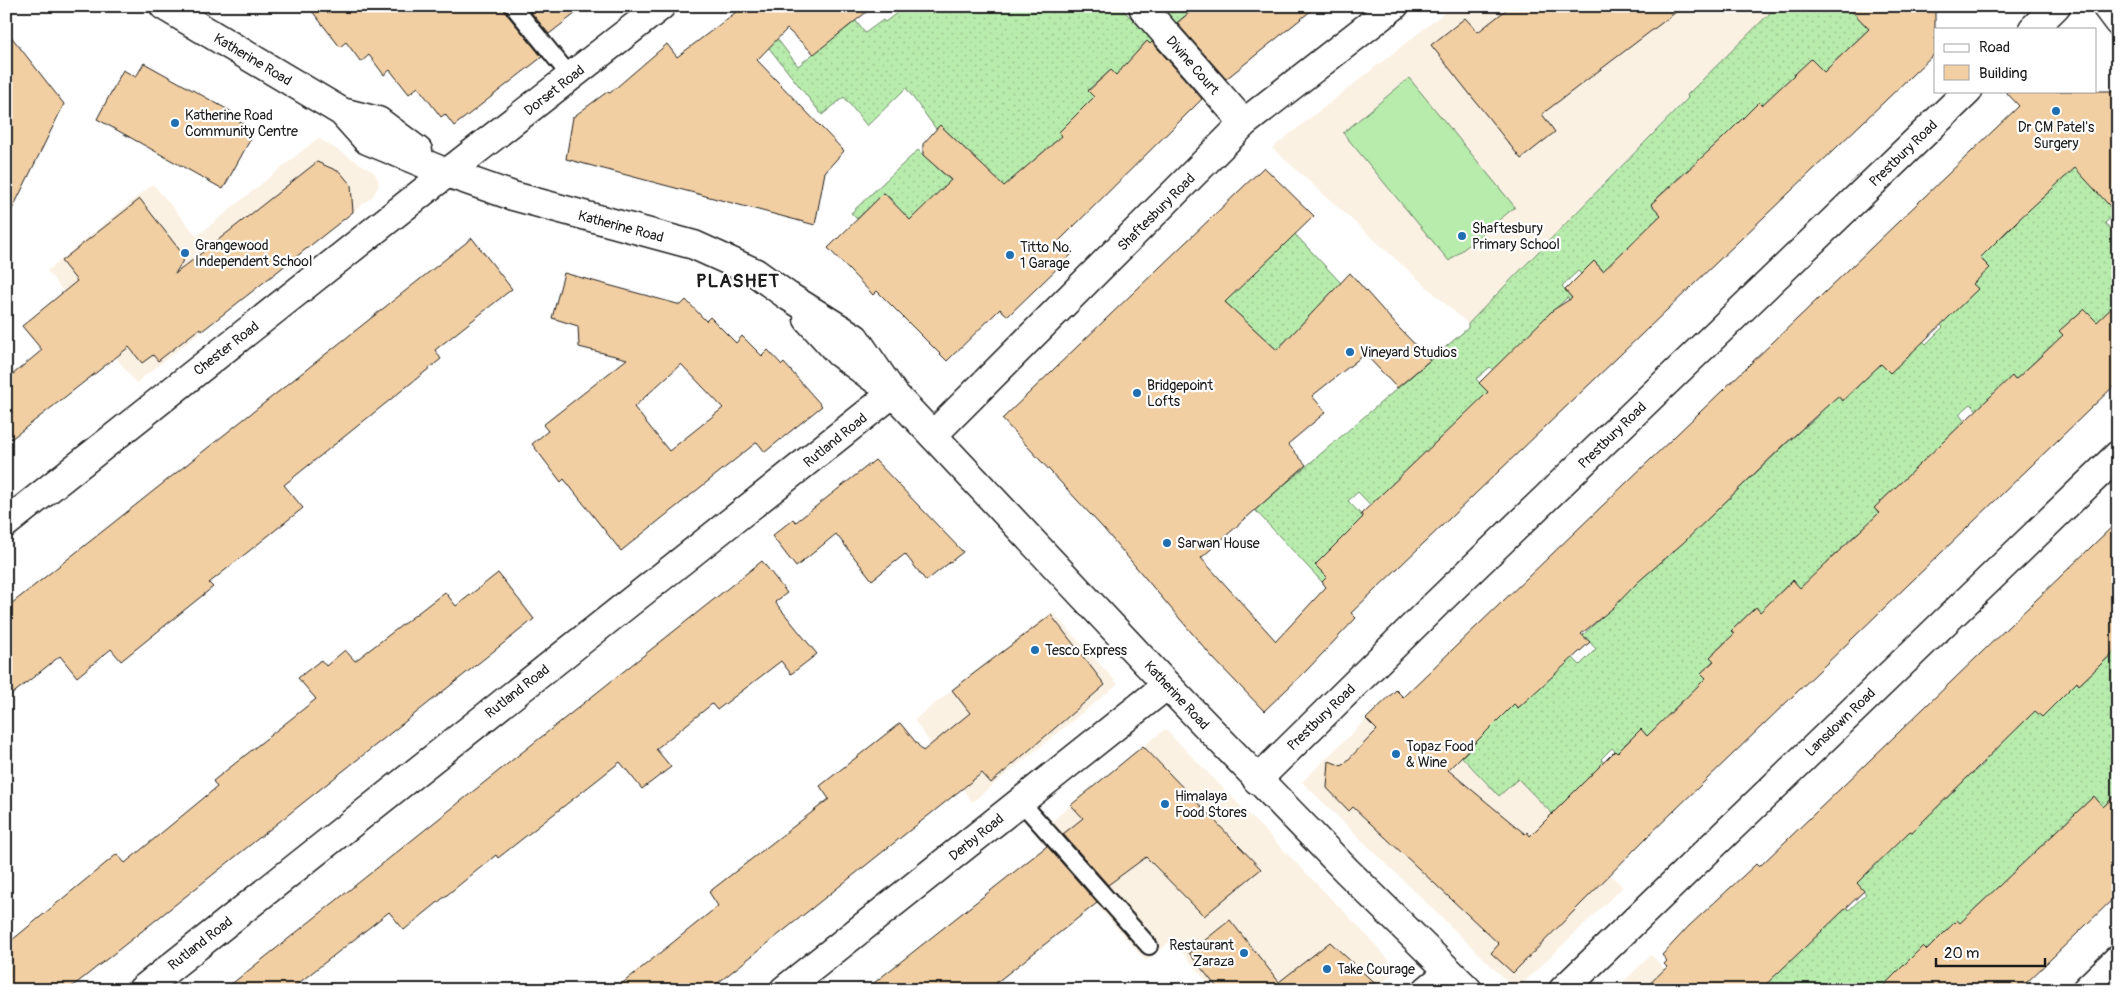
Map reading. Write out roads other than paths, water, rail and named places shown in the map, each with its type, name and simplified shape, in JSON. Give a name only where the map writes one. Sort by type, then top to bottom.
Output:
[{"type":"street","name":"Katherine Road","points":[[164,6],[342,112],[367,140],[447,173],[513,196],[694,245],[756,274],[788,296],[838,354],[893,393],[1257,780],[1458,981]]},
{"type":"street","name":"Dorset Road","points":[[447,173],[661,6]]},
{"type":"street","name":"Divine Court","points":[[1145,6],[1144,9],[1244,123]]},
{"type":"street","points":[[2033,28],[2056,6]]},
{"type":"street","points":[[2106,6],[2118,22]]},
{"type":"street","name":"Shaftesbury Road","points":[[933,435],[1244,123],[1378,11]]},
{"type":"street","name":"Prestbury Road","points":[[1257,780],[1443,597],[1967,92]]},
{"type":"street","name":"Chester Road","points":[[6,523],[447,173]]},
{"type":"street","name":"Rutland Road","points":[[142,990],[893,393]]},
{"type":"street","name":"Lansdown Road","points":[[1563,990],[2118,455]]},
{"type":"street","name":"Derby Road","points":[[784,990],[1167,685]]},
{"type":"street","points":[[2086,990],[2118,959]]},
{"type":"street","points":[[1426,990],[1458,981]]},
{"type":"lane","points":[[513,6],[571,77]]},
{"type":"lane","points":[[1020,802],[1149,946]]},
{"type":"place","name":"Dr CM Patel's Surgery","points":[[2056,111]]},
{"type":"place","name":"Katherine Road Community Centre","points":[[175,123]]},
{"type":"place","name":"Shaftesbury Primary School","points":[[1462,236]]},
{"type":"place","name":"Grangewood Independent School","points":[[185,253]]},
{"type":"place","name":"Titto No. 1 Garage","points":[[1010,255]]},
{"type":"place","name":"Vineyard Studios","points":[[1350,352]]},
{"type":"place","name":"Bridgepoint Lofts","points":[[1137,393]]},
{"type":"place","name":"Sarwan House","points":[[1167,543]]},
{"type":"place","name":"Tesco Express","points":[[1035,650]]},
{"type":"place","name":"Topaz Food & Wine","points":[[1396,754]]},
{"type":"place","name":"Himalaya Food Stores","points":[[1165,804]]},
{"type":"place","name":"Restaurant Zaraza","points":[[1244,953]]},
{"type":"place","name":"Take Courage","points":[[1327,969]]},
{"type":"district","name":"PLASHET","points":[[738,280]]}]
